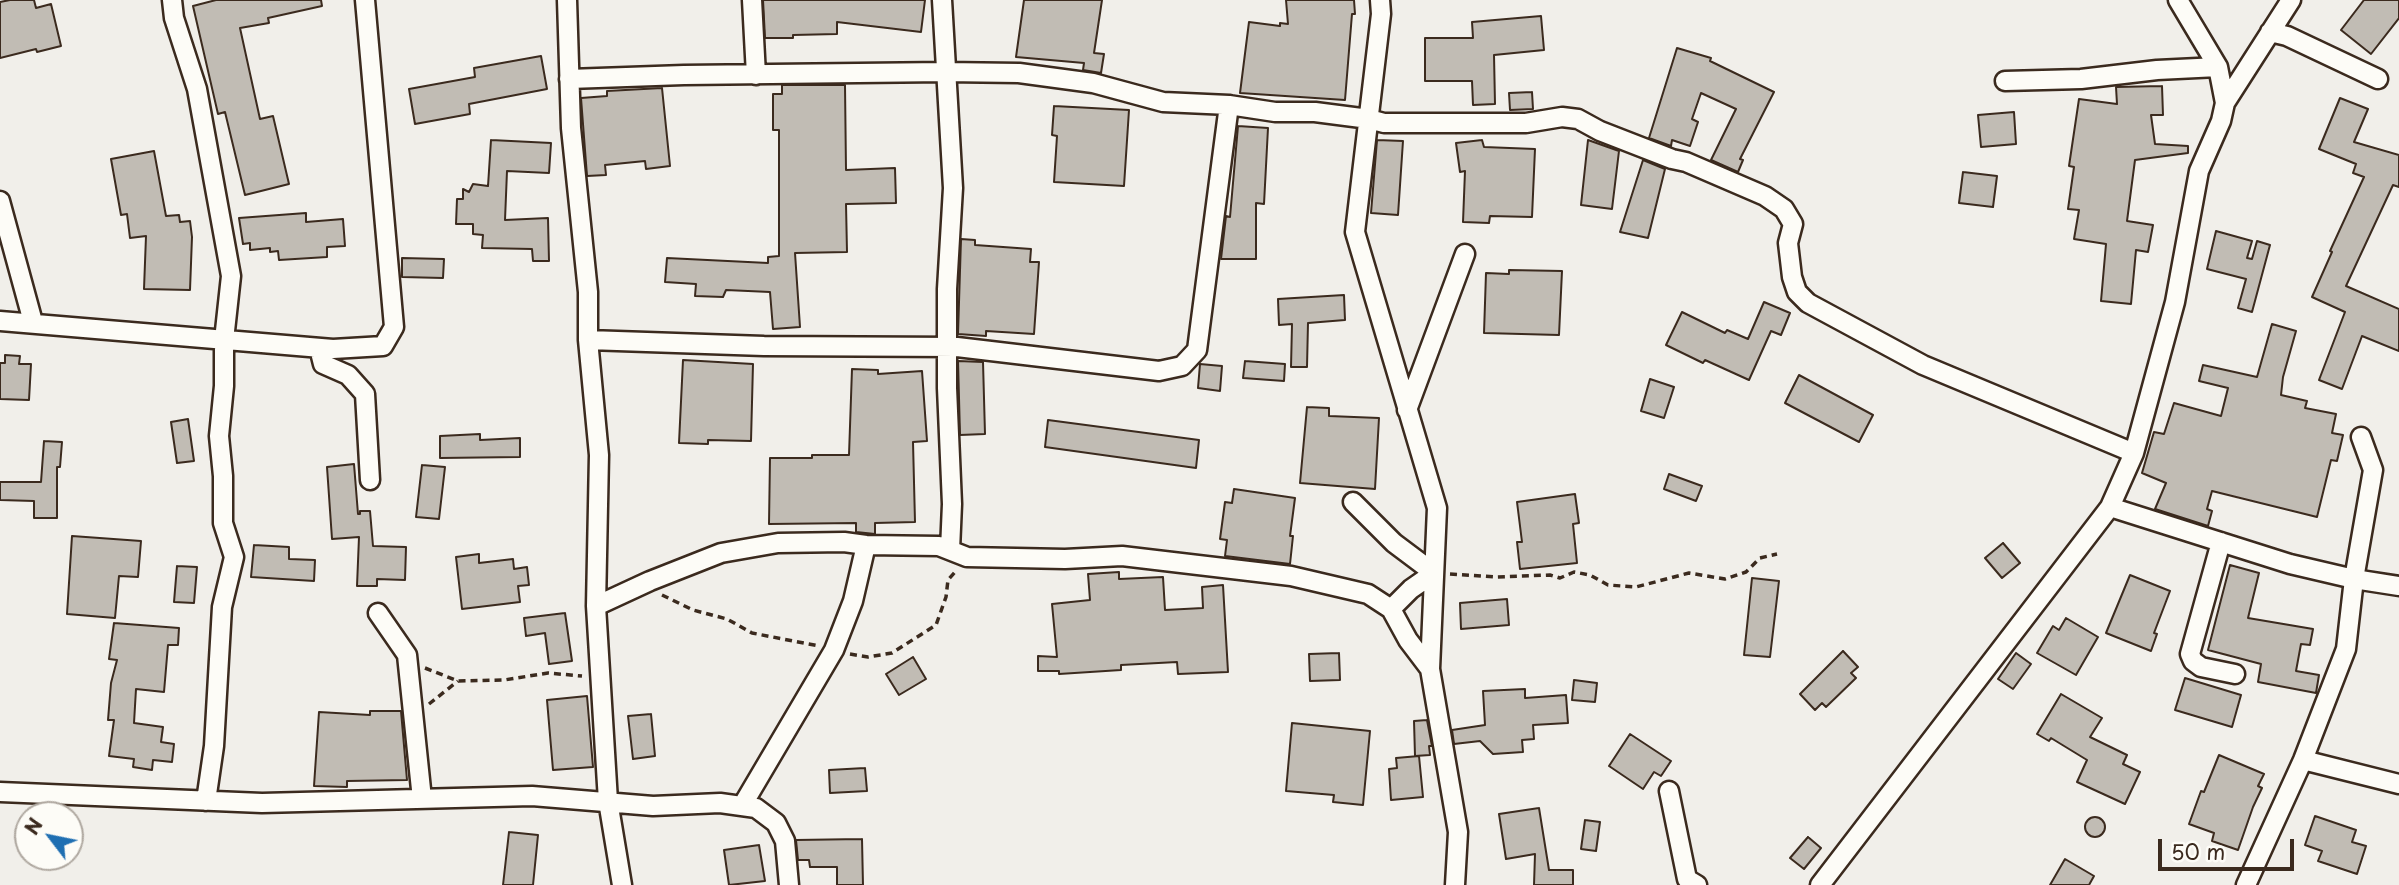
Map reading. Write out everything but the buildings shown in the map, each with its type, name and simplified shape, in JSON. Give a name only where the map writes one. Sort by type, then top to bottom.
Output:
[{"type":"street","points":[[172,0],[174,18],[197,89],[231,276],[224,340],[224,386],[219,436],[223,476],[223,523],[234,557],[222,607],[214,746],[206,801]]},
{"type":"street","points":[[0,321],[319,348],[383,346],[394,327],[365,0]]},
{"type":"street","points":[[567,0],[571,128],[588,292],[588,340],[599,455],[596,606],[608,802],[622,885]]},
{"type":"street","points":[[752,0],[757,75]]},
{"type":"street","points":[[942,0],[953,188],[948,241],[947,347],[952,491],[958,554]]},
{"type":"street","points":[[1380,0],[1381,14],[1355,232],[1437,508],[1430,669],[1458,832],[1455,885]]},
{"type":"street","points":[[2178,0],[2218,67],[2225,103]]},
{"type":"street","points":[[1820,885],[2110,507],[2134,453],[2175,302],[2199,171],[2221,121],[2225,103],[2291,0]]},
{"type":"street","points":[[2270,32],[2287,36],[2378,79]]},
{"type":"street","points":[[2005,81],[2081,79],[2157,70],[2218,67]]},
{"type":"street","points":[[569,79],[684,75],[1019,73],[1093,83],[1163,102],[1228,105],[1275,112],[1315,112],[1384,123],[1526,123],[1562,117],[1578,119],[1600,131],[1686,162],[1765,196],[1784,209],[1793,224],[1788,243],[1792,277],[1797,292],[1808,303],[1923,365],[2134,453]]},
{"type":"street","points":[[588,340],[726,345],[947,347],[1159,371],[1182,366],[1196,350],[1228,105]]},
{"type":"street","points":[[0,201],[33,322]]},
{"type":"street","points":[[1407,410],[1465,254]]},
{"type":"street","points":[[319,348],[323,364],[348,375],[365,394],[370,480]]},
{"type":"street","points":[[2245,885],[2303,760],[2346,649],[2354,579],[2373,470],[2361,437]]},
{"type":"street","points":[[1353,502],[1394,543],[1434,573]]},
{"type":"street","points":[[2110,507],[2290,564],[2399,586]]},
{"type":"street","points":[[2221,542],[2190,654],[2193,661],[2201,667],[2235,674]]},
{"type":"street","points":[[596,606],[721,553],[778,543],[939,545],[958,554],[1065,559],[1122,556],[1291,576],[1368,594],[1391,609],[1408,640],[1430,669]]},
{"type":"street","points":[[742,806],[834,650],[853,601],[866,545]]},
{"type":"street","points":[[1391,609],[1411,589],[1434,573]]},
{"type":"street","points":[[379,613],[407,655],[422,799]]},
{"type":"street","points":[[2303,760],[2399,784]]},
{"type":"street","points":[[1669,791],[1687,879],[1698,885]]},
{"type":"street","points":[[0,792],[262,803],[532,796],[653,806],[720,803],[756,808],[776,823],[785,841],[789,885]]},
{"type":"path","points":[[632,589],[661,594],[693,610],[727,619],[752,633],[811,643],[868,657],[892,653],[936,625],[958,554]]},
{"type":"path","points":[[1434,573],[1496,577],[1550,575],[1560,578],[1574,572],[1590,575],[1608,585],[1636,587],[1689,573],[1725,579],[1746,572],[1760,558],[1777,554]]},
{"type":"path","points":[[407,660],[458,681],[504,680],[548,673],[601,677]]},
{"type":"path","points":[[414,717],[458,681]]}]
